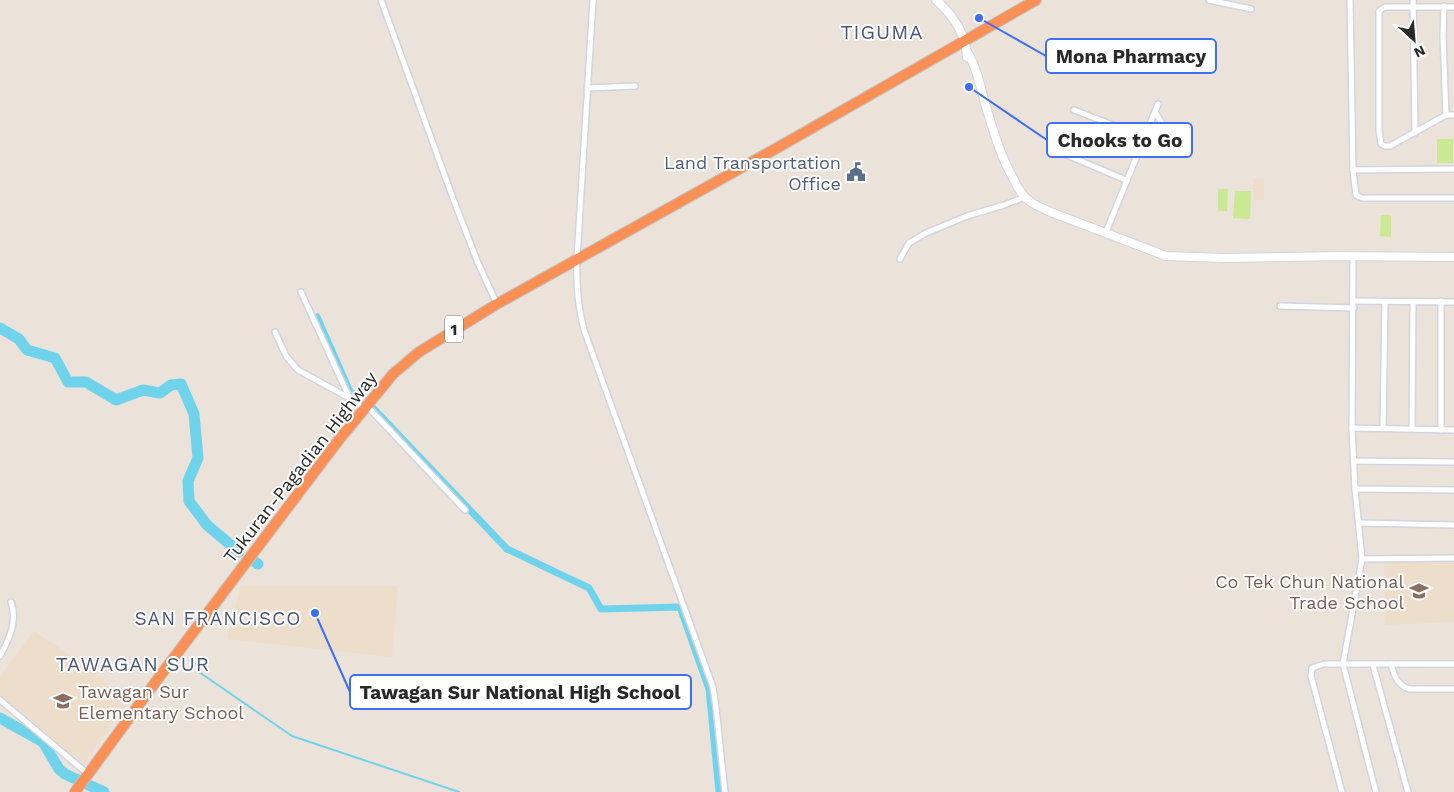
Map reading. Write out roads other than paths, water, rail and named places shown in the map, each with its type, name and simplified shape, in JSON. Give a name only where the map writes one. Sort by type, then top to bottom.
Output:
[{"type":"highway","name":"Tukuran-Pagadian Highway","points":[[75,792],[160,676],[365,407],[393,374],[419,352],[497,304],[784,144],[1036,0]]},
{"type":"street","points":[[381,0],[458,210],[497,304]]},
{"type":"street","points":[[593,0],[576,259],[577,292],[584,330],[713,687],[724,792]]},
{"type":"street","points":[[936,0],[954,20],[964,41],[968,59],[1003,158],[1017,186],[1031,202],[1048,211],[1166,256],[1183,258],[1454,257]]},
{"type":"street","points":[[1209,0],[1251,9]]},
{"type":"street","points":[[1350,0],[1355,191],[1362,198],[1454,198]]},
{"type":"street","points":[[1413,0],[1415,133]]},
{"type":"street","points":[[1444,6],[1443,36],[1446,115]]},
{"type":"street","points":[[1454,7],[1384,7],[1379,11],[1381,144],[1390,146],[1446,115],[1454,115]]},
{"type":"street","points":[[587,88],[635,86]]},
{"type":"street","points":[[1106,232],[1158,104]]},
{"type":"street","points":[[1074,110],[1144,137]]},
{"type":"street","points":[[1155,112],[1176,146]]},
{"type":"street","points":[[1062,153],[1126,180]]},
{"type":"street","points":[[1353,170],[1454,169]]},
{"type":"street","points":[[900,259],[909,244],[926,233],[967,216],[1025,197]]},
{"type":"street","points":[[1353,256],[1352,428],[1355,489],[1362,558],[1343,664],[1376,792]]},
{"type":"street","points":[[301,292],[350,399]]},
{"type":"street","points":[[1354,301],[1454,302]]},
{"type":"street","points":[[1383,428],[1385,302]]},
{"type":"street","points":[[1412,429],[1413,302]]},
{"type":"street","points":[[1441,302],[1441,430]]},
{"type":"street","points":[[1280,306],[1354,308]]},
{"type":"street","points":[[275,332],[280,346],[292,365],[365,407],[465,510]]},
{"type":"street","points":[[1352,428],[1454,430]]},
{"type":"street","points":[[1354,461],[1454,462]]},
{"type":"street","points":[[1355,489],[1454,490]]},
{"type":"street","points":[[1359,523],[1454,525]]},
{"type":"street","points":[[1362,558],[1454,558]]},
{"type":"street","points":[[0,656],[12,628],[14,614],[10,602]]},
{"type":"street","points":[[1342,792],[1311,676],[1312,668],[1324,664],[1454,664]]},
{"type":"street","points":[[1391,664],[1397,681],[1403,687],[1409,689],[1454,689]]},
{"type":"street","points":[[1373,665],[1408,792]]},
{"type":"street","points":[[0,700],[86,777]]},
{"type":"waterway","points":[[317,317],[350,392],[358,396]]},
{"type":"waterway","points":[[0,328],[19,339],[27,350],[55,358],[68,382],[86,382],[116,400],[143,390],[160,393],[171,385],[181,384],[194,414],[198,458],[188,481],[189,501],[207,525],[239,552]]},
{"type":"waterway","points":[[372,407],[507,549],[589,588],[601,609],[680,607],[709,689],[719,792]]},
{"type":"waterway","points":[[255,568],[258,564]]},
{"type":"waterway","points":[[190,660],[200,668],[199,672],[292,736],[459,792]]},
{"type":"waterway","points":[[0,718],[43,742],[59,769],[65,774],[104,792]]},
{"type":"place","name":"Mona Pharmacy","points":[[979,18]]},
{"type":"place","name":"Chooks to Go","points":[[969,87]]},
{"type":"place","name":"Land Transportation Office","points":[[856,172]]},
{"type":"place","name":"Co Tek Chun National Trade School","points":[[1419,591]]},
{"type":"place","name":"Tawagan Sur National High School","points":[[315,613]]},
{"type":"place","name":"Tawagan Sur Elementary School","points":[[63,701]]},
{"type":"district","name":"TIGUMA","points":[[882,32]]},
{"type":"district","name":"SAN FRANCISCO","points":[[218,618]]},
{"type":"district","name":"TAWAGAN SUR","points":[[133,664]]}]
